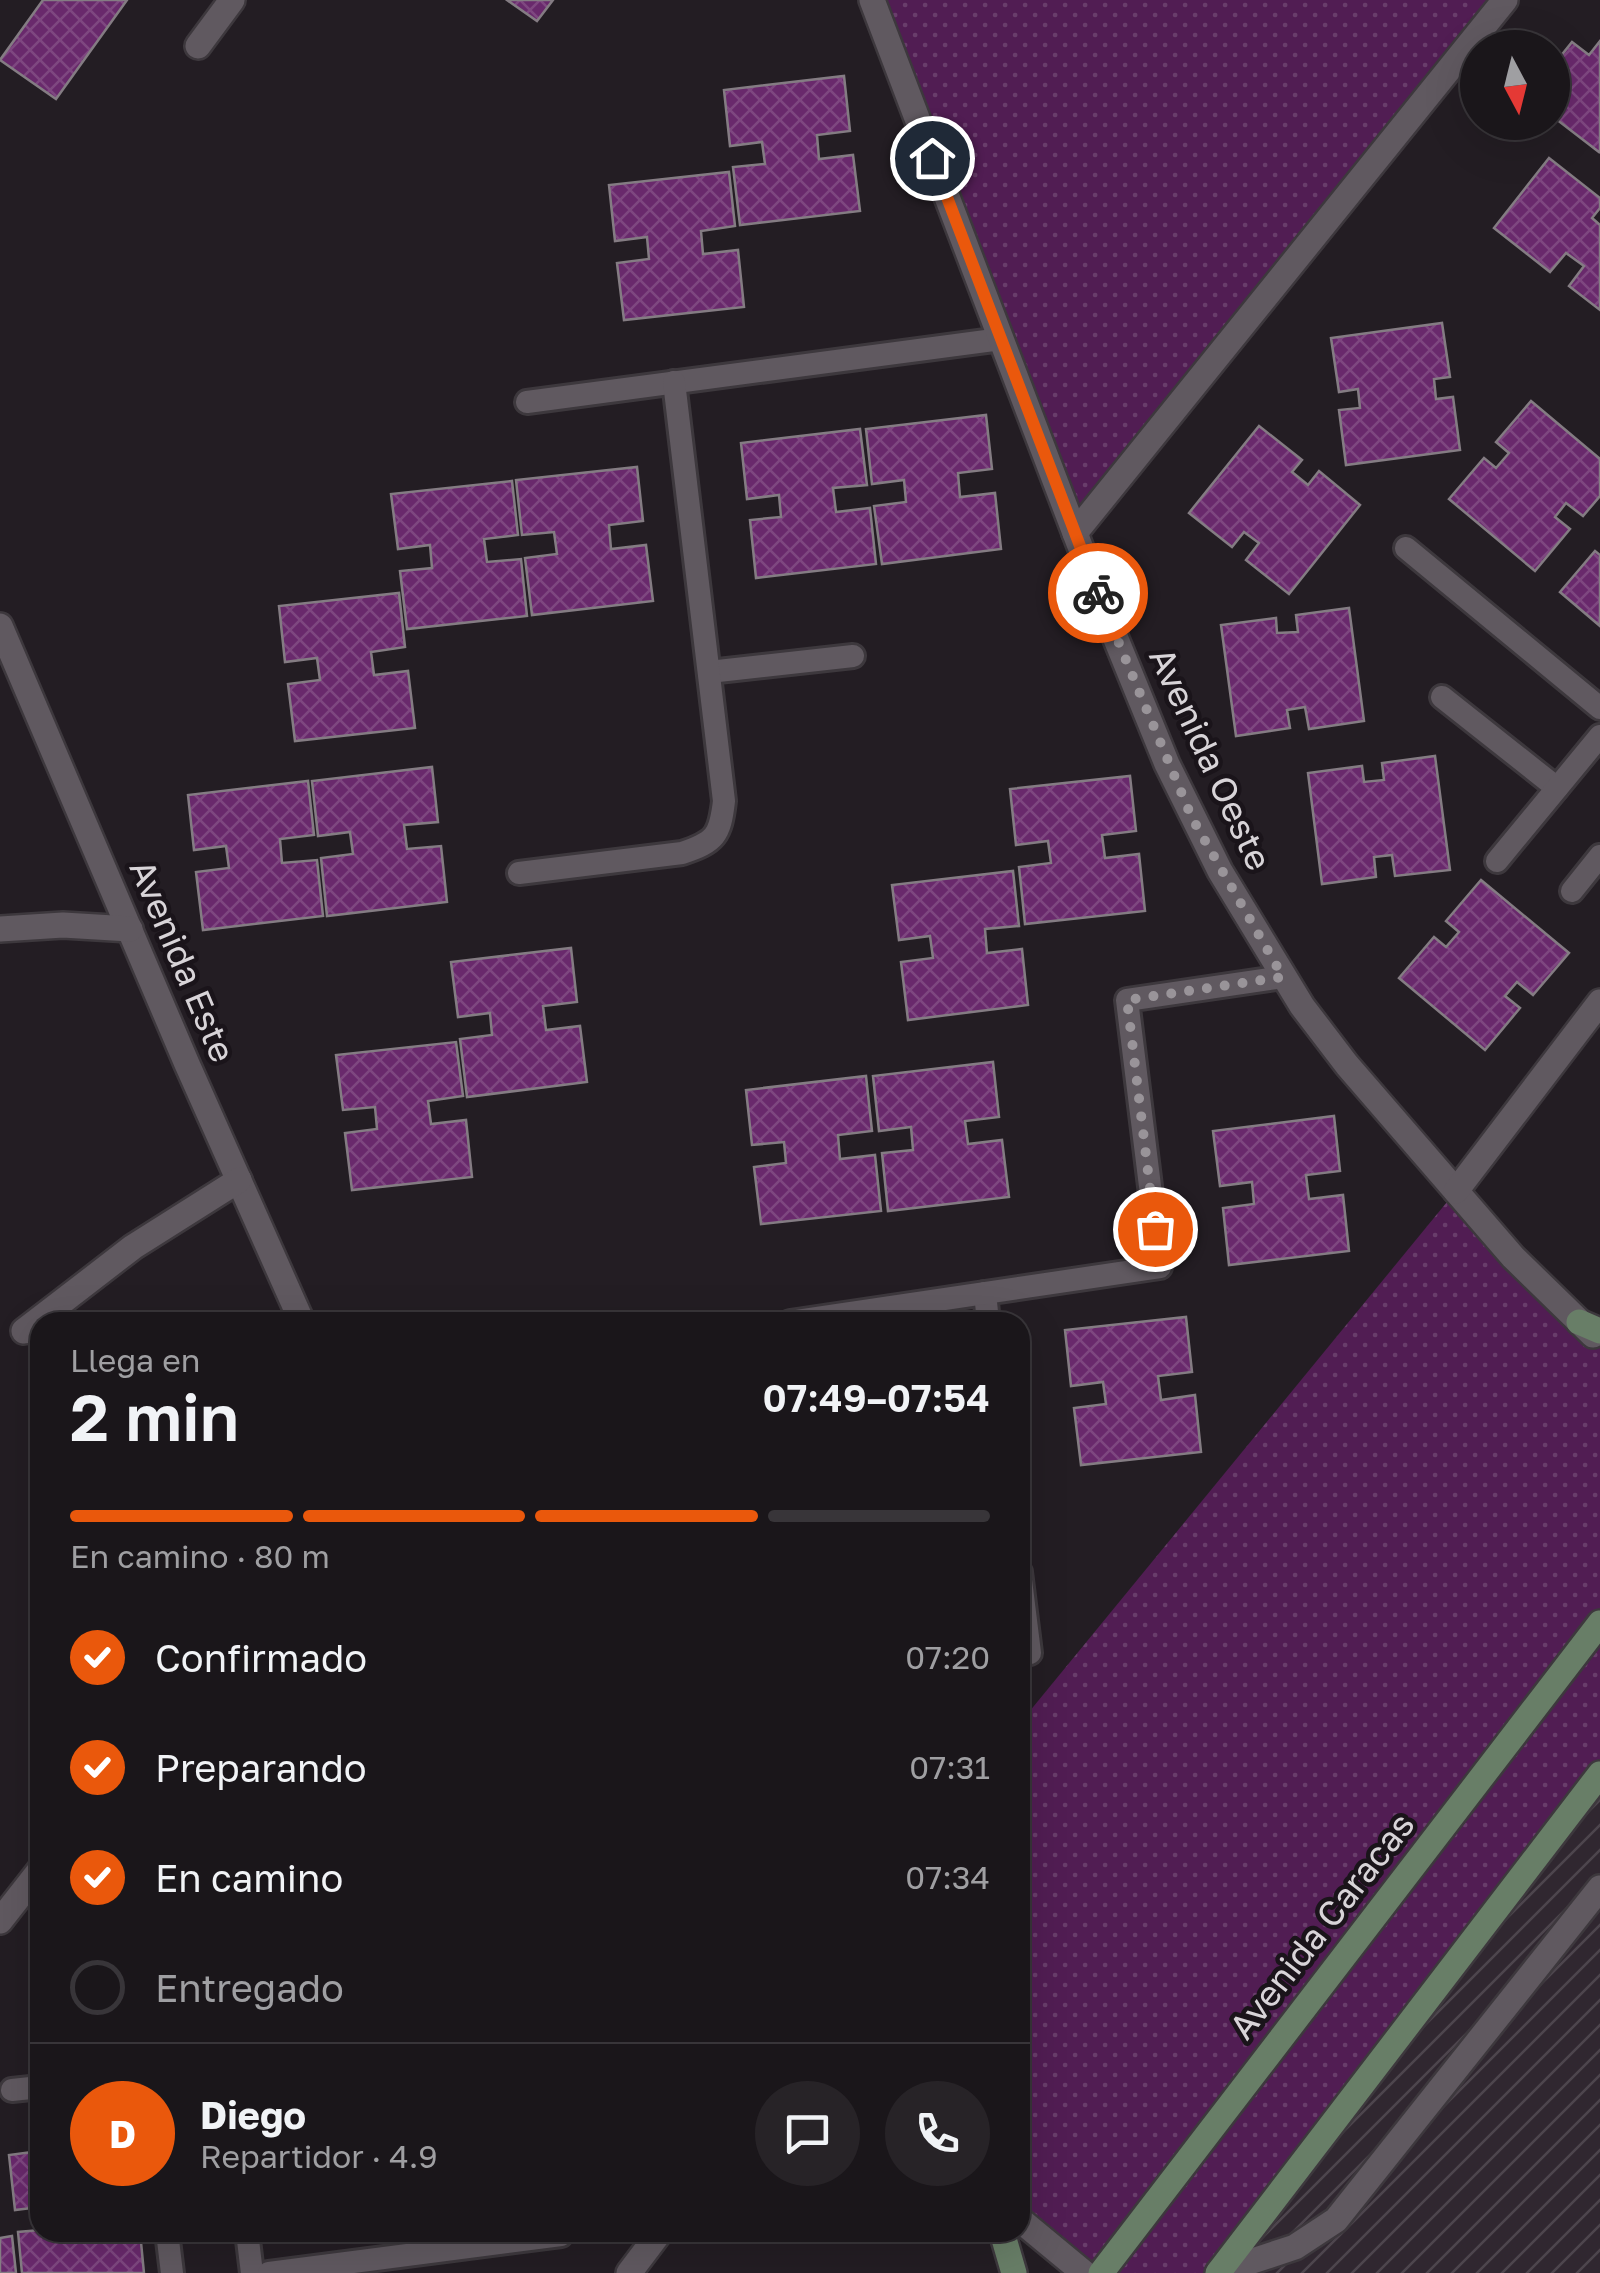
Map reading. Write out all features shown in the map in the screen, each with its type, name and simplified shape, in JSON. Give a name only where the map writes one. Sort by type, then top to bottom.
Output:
[{"type":"street","points":[[198,46],[232,0]]},
{"type":"street","name":"Avenida Oeste","points":[[872,0],[1075,532],[1192,818],[1283,977],[1347,1065],[1513,1257],[1589,1327],[1600,1342]]},
{"type":"street","points":[[1075,532],[1506,0]]},
{"type":"street","name":"Avenida Este","points":[[0,626],[298,1312]]},
{"type":"street","points":[[0,929],[63,925],[130,930]]},
{"type":"street","points":[[1456,1191],[1600,1002]]},
{"type":"street","points":[[48,1312],[133,1247],[239,1180]]},
{"type":"street","points":[[24,1330],[30,1325]]},
{"type":"street","name":"Avenida Caracas","points":[[1101,2273],[1600,1623]]},
{"type":"street","points":[[1219,2272],[1600,1774]]},
{"type":"street","points":[[0,1922],[30,1883]]},
{"type":"street","points":[[1219,2272],[1294,2247],[1336,2220],[1600,1888]]},
{"type":"street","points":[[1030,2228],[1084,2273]]},
{"type":"street","points":[[629,2273],[652,2242]]},
{"type":"street","points":[[1005,2242],[1014,2273]]},
{"type":"lane","points":[[527,402],[1000,338]]},
{"type":"lane","points":[[518,873],[682,853],[706,845],[720,828],[724,801],[674,382]]},
{"type":"lane","points":[[1406,548],[1600,708]]},
{"type":"lane","points":[[708,672],[852,656]]},
{"type":"lane","points":[[1442,697],[1557,788]]},
{"type":"lane","points":[[1497,860],[1600,736]]},
{"type":"lane","points":[[1572,891],[1600,856]]},
{"type":"lane","points":[[860,1312],[1160,1268],[1127,1000],[1283,977]]},
{"type":"lane","points":[[985,1294],[987,1312]]},
{"type":"lane","points":[[12,2090],[30,2087]]},
{"type":"lane","points":[[167,2242],[172,2273]]},
{"type":"lane","points":[[248,2242],[252,2273]]},
{"type":"lane","points":[[269,2273],[513,2242]]},
{"type":"shaded area","points":[[872,0],[1505,0],[1481,30],[1460,30],[1460,56],[1075,533]]},
{"type":"shaded area","points":[[1456,1191],[1600,1342],[1600,1774],[1218,2273],[1084,2273],[1030,2228],[1030,1711]]},
{"type":"shaded area","points":[[1600,1774],[1600,2273],[1218,2273]]},
{"type":"building","points":[[43,0],[127,0],[56,99],[0,60]]},
{"type":"building","points":[[507,0],[553,0],[537,21]]},
{"type":"building","points":[[1600,41],[1599,152],[1570,130],[1570,44],[1572,42],[1589,55]]},
{"type":"building","points":[[844,76],[850,131],[817,135],[819,159],[853,155],[860,211],[740,225],[733,167],[765,164],[762,142],[730,146],[724,90]]},
{"type":"building","points":[[1549,158],[1600,198],[1600,208],[1592,218],[1600,225],[1600,310],[1569,286],[1584,266],[1566,253],[1550,272],[1494,228]]},
{"type":"building","points":[[729,172],[735,226],[701,231],[703,254],[738,250],[744,307],[624,320],[617,263],[649,259],[647,237],[615,241],[609,185]]},
{"type":"building","points":[[1442,323],[1450,377],[1434,379],[1436,399],[1453,397],[1460,450],[1346,465],[1339,410],[1360,408],[1358,389],[1339,392],[1331,338]]},
{"type":"building","points":[[1531,401],[1600,459],[1600,496],[1583,516],[1566,503],[1555,517],[1570,529],[1535,571],[1449,499],[1484,458],[1496,468],[1509,453],[1496,442]]},
{"type":"building","points":[[986,415],[992,469],[958,473],[960,497],[995,493],[1001,549],[882,564],[874,506],[906,502],[904,480],[872,484],[866,429]]},
{"type":"building","points":[[1259,426],[1302,460],[1292,472],[1308,485],[1319,471],[1360,505],[1289,594],[1246,560],[1259,543],[1244,532],[1232,547],[1189,513]]},
{"type":"building","points":[[860,429],[867,485],[833,488],[836,512],[870,508],[876,564],[756,578],[750,520],[781,517],[779,495],[747,499],[741,443]]},
{"type":"building","points":[[637,467],[643,521],[609,525],[611,549],[646,545],[653,601],[532,615],[525,558],[557,554],[554,532],[522,535],[516,480]]},
{"type":"building","points":[[512,481],[518,535],[484,539],[487,562],[521,559],[527,616],[407,629],[400,571],[432,568],[430,545],[398,549],[391,494]]},
{"type":"building","points":[[1595,551],[1600,555],[1600,626],[1560,592]]},
{"type":"building","points":[[399,593],[405,647],[371,652],[374,675],[408,671],[415,728],[295,741],[288,684],[320,680],[317,658],[285,662],[279,606]]},
{"type":"building","points":[[1349,608],[1364,721],[1309,729],[1305,707],[1287,710],[1290,728],[1236,736],[1221,625],[1276,618],[1277,633],[1298,632],[1296,615]]},
{"type":"building","points":[[1435,756],[1450,870],[1395,876],[1392,855],[1374,857],[1376,877],[1322,884],[1308,773],[1362,766],[1364,782],[1384,780],[1382,763]]},
{"type":"building","points":[[432,767],[438,822],[404,825],[407,849],[441,846],[447,902],[327,916],[321,858],[353,854],[350,832],[318,836],[312,781]]},
{"type":"building","points":[[1130,776],[1136,831],[1102,835],[1105,858],[1139,854],[1145,911],[1025,924],[1019,867],[1051,863],[1048,841],[1016,845],[1010,789]]},
{"type":"building","points":[[308,781],[314,835],[280,839],[282,863],[317,860],[323,916],[203,930],[196,872],[229,868],[226,846],[194,850],[188,795]]},
{"type":"building","points":[[1013,871],[1019,926],[985,929],[987,953],[1022,949],[1028,1005],[908,1020],[901,962],[933,958],[930,936],[899,940],[892,885]]},
{"type":"building","points":[[1481,880],[1569,953],[1533,995],[1517,982],[1505,996],[1520,1008],[1485,1050],[1399,978],[1434,937],[1446,947],[1459,932],[1446,921]]},
{"type":"building","points":[[571,948],[577,1002],[543,1006],[546,1030],[580,1026],[587,1082],[467,1097],[460,1039],[492,1035],[490,1013],[458,1017],[451,962]]},
{"type":"building","points":[[456,1042],[463,1096],[428,1101],[431,1124],[466,1120],[472,1177],[352,1190],[345,1133],[377,1129],[375,1107],[343,1110],[336,1055]]},
{"type":"building","points":[[993,1062],[999,1117],[965,1121],[968,1144],[1002,1140],[1009,1197],[888,1211],[882,1153],[913,1150],[911,1127],[879,1131],[873,1076]]},
{"type":"building","points":[[866,1076],[872,1131],[838,1135],[840,1159],[875,1155],[881,1211],[761,1224],[754,1167],[786,1163],[784,1142],[752,1145],[746,1090]]},
{"type":"building","points":[[1334,1116],[1340,1171],[1306,1175],[1309,1199],[1343,1195],[1349,1251],[1229,1265],[1223,1208],[1254,1204],[1252,1182],[1220,1186],[1213,1131]]},
{"type":"building","points":[[1186,1317],[1192,1372],[1158,1376],[1161,1400],[1195,1395],[1201,1452],[1081,1465],[1074,1408],[1106,1404],[1103,1382],[1071,1386],[1065,1330]]},
{"type":"building","points":[[30,2152],[30,2208],[15,2210],[9,2155]]},
{"type":"building","points":[[30,2231],[30,2242],[141,2242],[144,2273],[22,2273],[18,2232]]},
{"type":"building","points":[[12,2236],[16,2273],[0,2273],[0,2238]]},
{"type":"way so far","points":[[1098,593],[1192,818],[1283,977],[1127,1000],[1155,1229]]},
{"type":"route","points":[[932,158],[1098,593]]}]
